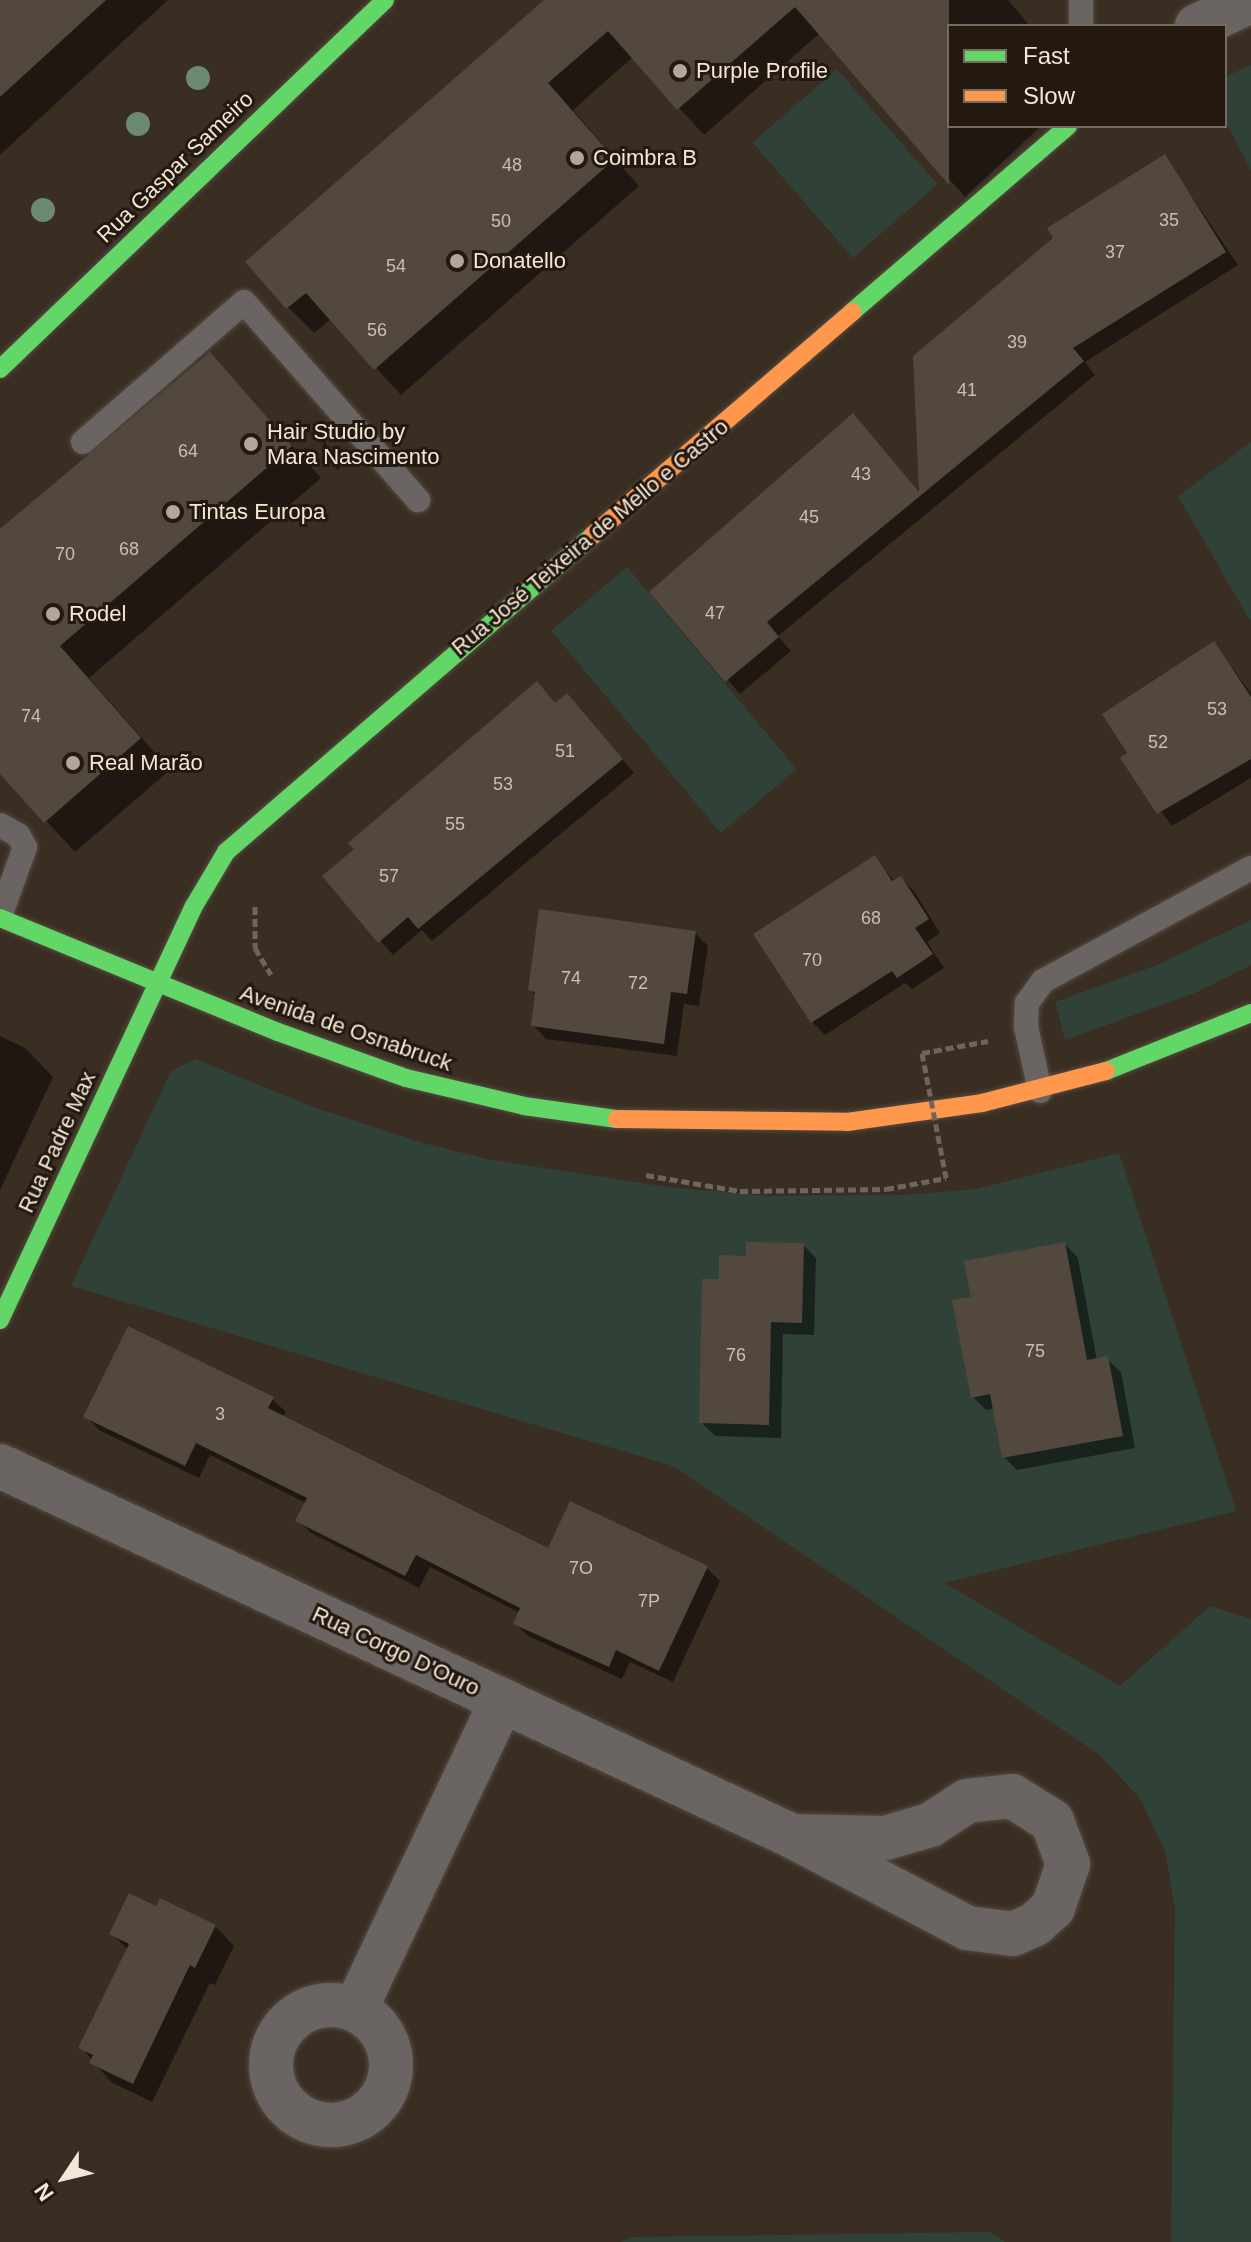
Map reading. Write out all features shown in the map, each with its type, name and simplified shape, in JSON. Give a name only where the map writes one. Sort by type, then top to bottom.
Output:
[{"type":"main road","name":"Rua Gaspar Sameiro","points":[[0,369],[385,0]]},
{"type":"main road","name":"Rua José Teixeira de Mello e Castro","points":[[157,984],[204,886],[237,842],[1066,128]]},
{"type":"main road","name":"Avenida de Osnabruck","points":[[0,917],[157,984],[406,1078],[585,1117],[709,1126],[847,1122],[1040,1091],[1147,1058],[1251,1013]]},
{"type":"main road","name":"Rua Padre Max","points":[[0,1320],[157,984]]},
{"type":"street","points":[[1201,24],[1251,1]]},
{"type":"street","name":"Rua Corgo D'Ouro","points":[[0,1466],[792,1836],[936,1913],[990,1935],[1013,1934],[1053,1908],[1068,1864],[1052,1821],[1012,1796],[967,1801],[930,1825],[885,1838],[792,1836]]},
{"type":"street","points":[[355,2010],[502,1700]]},
{"type":"lane","points":[[1081,0],[1081,24]]},
{"type":"lane","points":[[83,442],[244,302],[418,500]]},
{"type":"lane","points":[[0,825],[18,835],[25,847],[0,917]]},
{"type":"lane","points":[[1040,1091],[1026,1027],[1027,1003],[1043,981],[1251,868]]},
{"type":"path","points":[[886,1189],[946,1178],[922,1053],[1002,1038]]},
{"type":"green space","points":[[1251,65],[1251,170],[1227,125],[1227,76]]},
{"type":"green space","points":[[837,69],[937,184],[853,258],[752,142]]},
{"type":"green space","points":[[1251,442],[1251,622],[1178,496]]},
{"type":"green space","points":[[627,567],[797,769],[721,833],[551,631]]},
{"type":"green space","points":[[1251,920],[1251,965],[1197,992],[1065,1040],[1055,1002],[1157,965]]},
{"type":"green space","points":[[196,1059],[310,1106],[423,1143],[486,1159],[668,1187],[767,1196],[904,1195],[977,1189],[1119,1153],[1236,1511],[944,1583],[1120,1686],[1210,1606],[1251,1619],[1251,2242],[1171,2242],[1175,1908],[1165,1851],[1141,1800],[1100,1755],[673,1466],[71,1286],[171,1071]]},
{"type":"green space","points":[[990,2232],[1005,2242],[621,2242],[632,2237]]},
{"type":"building","points":[[0,0],[106,0],[0,97]]},
{"type":"building","points":[[544,0],[949,0],[949,185],[795,7],[677,110],[608,31],[548,83],[615,159],[374,370],[306,293],[286,309],[245,262]]},
{"type":"building","points":[[1165,154],[1226,252],[1073,348],[1084,361],[767,622],[779,637],[725,682],[649,592],[853,413],[919,492],[913,356],[1053,238],[1047,228]]},
{"type":"building","points":[[210,352],[292,446],[60,646],[141,738],[44,823],[0,774],[0,529]]},
{"type":"building","points":[[1214,641],[1251,697],[1251,759],[1157,814],[1120,758],[1127,753],[1102,714]]},
{"type":"building","points":[[537,681],[555,703],[567,693],[623,759],[418,929],[408,917],[378,943],[322,876],[354,849],[348,843]]},
{"type":"building","points":[[875,855],[892,881],[901,876],[929,919],[915,928],[933,954],[897,978],[892,971],[811,1023],[753,934]]},
{"type":"building","points":[[539,909],[696,931],[687,994],[671,992],[664,1044],[531,1026],[535,992],[528,990]]},
{"type":"building","points":[[746,1242],[804,1243],[802,1323],[771,1322],[769,1425],[699,1423],[702,1279],[719,1279],[719,1255],[746,1256]]},
{"type":"building","points":[[1065,1242],[1087,1360],[1108,1356],[1123,1436],[1002,1458],[990,1394],[971,1398],[952,1300],[971,1297],[964,1261]]},
{"type":"building","points":[[128,1326],[274,1397],[268,1408],[548,1548],[570,1501],[708,1566],[659,1671],[616,1650],[609,1667],[513,1624],[520,1608],[416,1555],[405,1576],[295,1521],[307,1498],[196,1443],[185,1466],[83,1417]]},
{"type":"building","points":[[129,1893],[156,1906],[160,1898],[216,1925],[195,1968],[190,1965],[133,2084],[89,2063],[93,2055],[78,2048],[129,1944],[109,1934]]},
{"type":"traffic: fast","points":[[0,369],[385,0]]},
{"type":"traffic: fast","points":[[852,312],[1066,128]]},
{"type":"traffic: fast","points":[[0,1320],[194,906],[226,852],[593,535]]},
{"type":"traffic: fast","points":[[0,918],[278,1032],[406,1078],[524,1106],[617,1119]]},
{"type":"traffic: fast","points":[[1106,1071],[1251,1013]]},
{"type":"traffic: slow","points":[[593,535],[852,312]]},
{"type":"traffic: slow","points":[[617,1119],[847,1122],[982,1103],[1106,1071]]},
{"type":"place","name":"Purple Profile","points":[[680,71]]},
{"type":"place","name":"Coimbra B","points":[[577,158]]},
{"type":"place","name":"Donatello","points":[[457,261]]},
{"type":"place","name":"Hair Studio by Mara Nascimento","points":[[251,444]]},
{"type":"place","name":"Tintas Europa","points":[[173,512]]},
{"type":"place","name":"Rodel","points":[[53,614]]},
{"type":"place","name":"Real Marão","points":[[73,763]]}]
